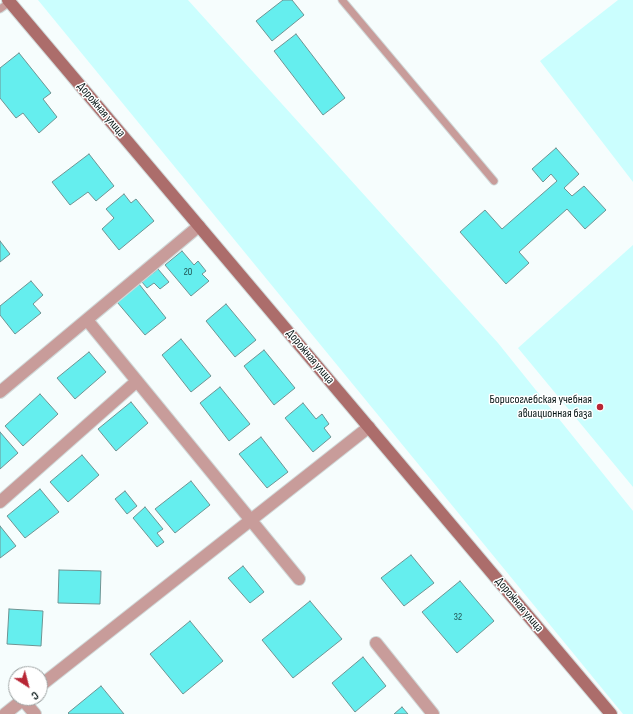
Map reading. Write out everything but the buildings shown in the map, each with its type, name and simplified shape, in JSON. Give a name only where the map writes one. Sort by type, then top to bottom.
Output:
[{"type":"street","name":"Дорожная улица","points":[[6,4],[199,226],[612,714]]},
{"type":"street","points":[[0,392],[199,226]]},
{"type":"street","points":[[87,320],[299,578]]},
{"type":"street","points":[[0,502],[137,381]]},
{"type":"street","points":[[48,680],[369,427]]},
{"type":"street","points":[[376,643],[433,714]]},
{"type":"street","points":[[5,714],[15,706]]},
{"type":"lane","points":[[342,0],[494,182]]},
{"type":"shaded area","points":[[38,0],[188,0],[498,343],[633,511],[633,714],[623,714]]},
{"type":"shaded area","points":[[618,0],[633,0],[633,182],[540,61]]},
{"type":"shaded area","name":"Борисоглебская учебная авиационная база","points":[[633,245],[633,487],[518,348]]},
{"type":"place","name":"Борисоглебская учебная авиационная база","points":[[600,407]]}]
